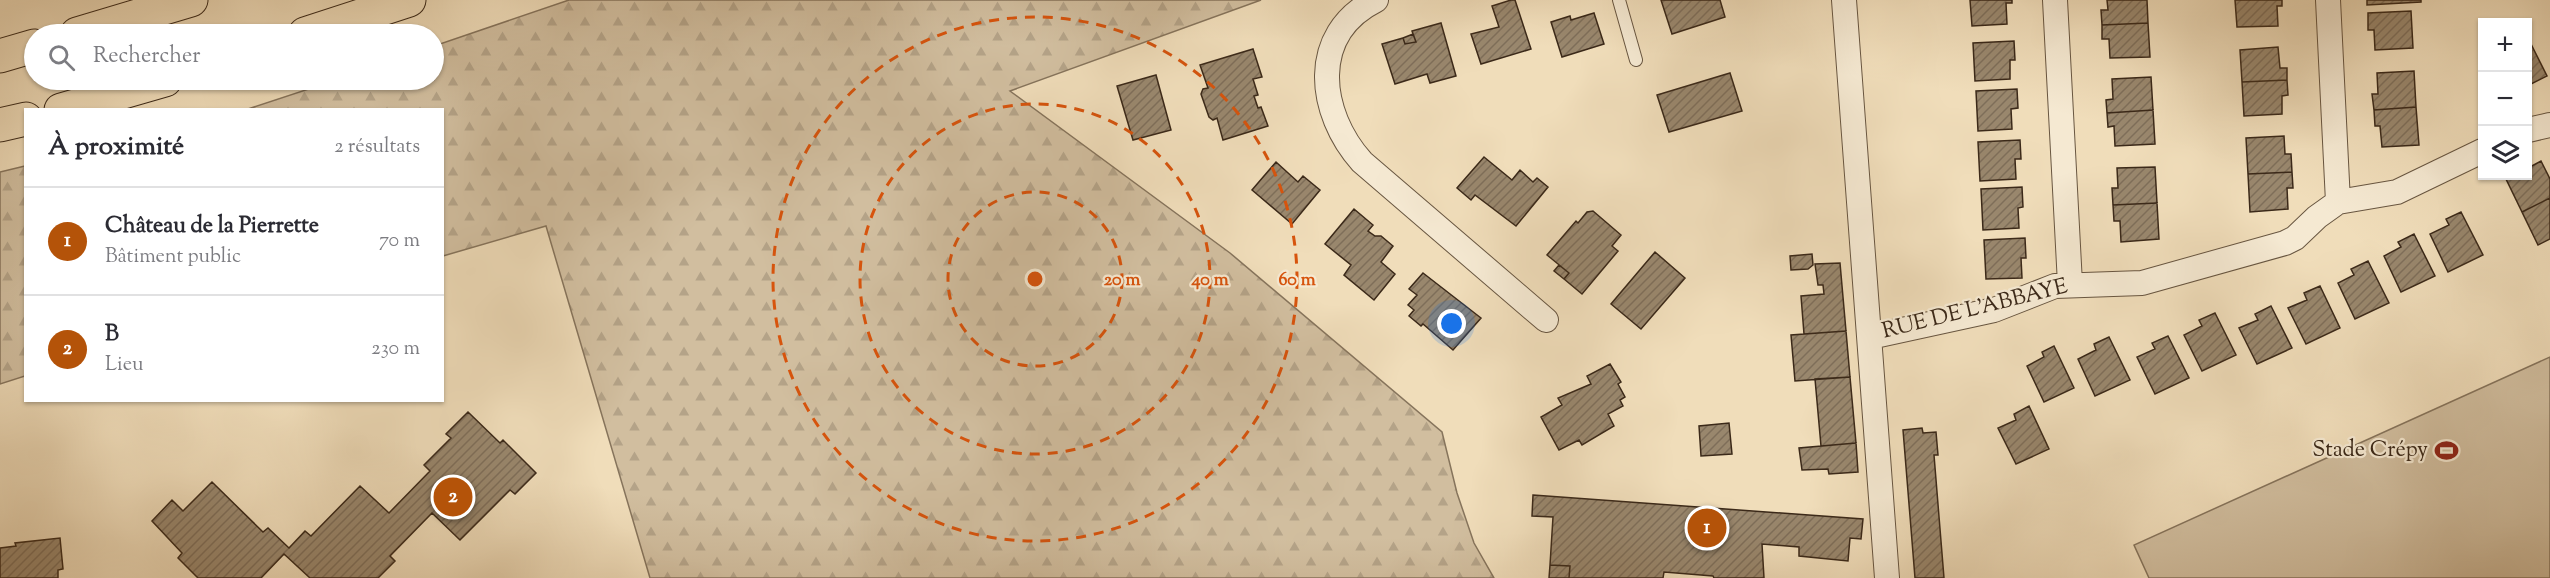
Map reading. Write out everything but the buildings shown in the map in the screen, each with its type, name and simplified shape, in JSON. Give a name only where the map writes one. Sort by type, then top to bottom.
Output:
[{"type":"highway","points":[[110,24],[191,0]]},
{"type":"highway","points":[[336,24],[409,0]]},
{"type":"highway","points":[[0,56],[24,49]]},
{"type":"highway","points":[[68,108],[130,90]]},
{"type":"highway","points":[[0,125],[24,119]]},
{"type":"street","points":[[1376,0],[1351,17],[1335,40],[1328,58],[1328,95],[1341,135],[1362,162],[1546,320]]},
{"type":"street","points":[[1844,0],[1887,578]]},
{"type":"street","points":[[2055,0],[2070,284]]},
{"type":"street","points":[[2328,0],[2338,202]]},
{"type":"street","points":[[2532,129],[2550,125]]},
{"type":"street","name":"RUE DE L'ABBAYE","points":[[1870,338],[1994,310],[2043,290],[2070,284],[2142,283],[2285,243],[2295,238],[2317,216],[2338,202],[2397,192],[2478,153]]},
{"type":"lane","points":[[1619,0],[1636,60]]},
{"type":"green space","points":[[569,0],[1261,0],[1010,91],[1230,253],[1442,432],[1457,493],[1474,543],[1494,578],[650,578],[546,226],[444,256],[444,108],[251,108],[306,90],[444,90],[444,43]]},
{"type":"green space","points":[[24,166],[24,376],[0,384],[0,172]]},
{"type":"green space","name":"Stade Crépy","points":[[2550,357],[2550,578],[2149,578],[2134,545]]},
{"type":"place","name":"Stade Crépy","points":[[2446,451]]},
{"type":"place","name":"B","points":[[453,497]]},
{"type":"place","name":"Château de la Pierrette","points":[[1707,528]]}]
